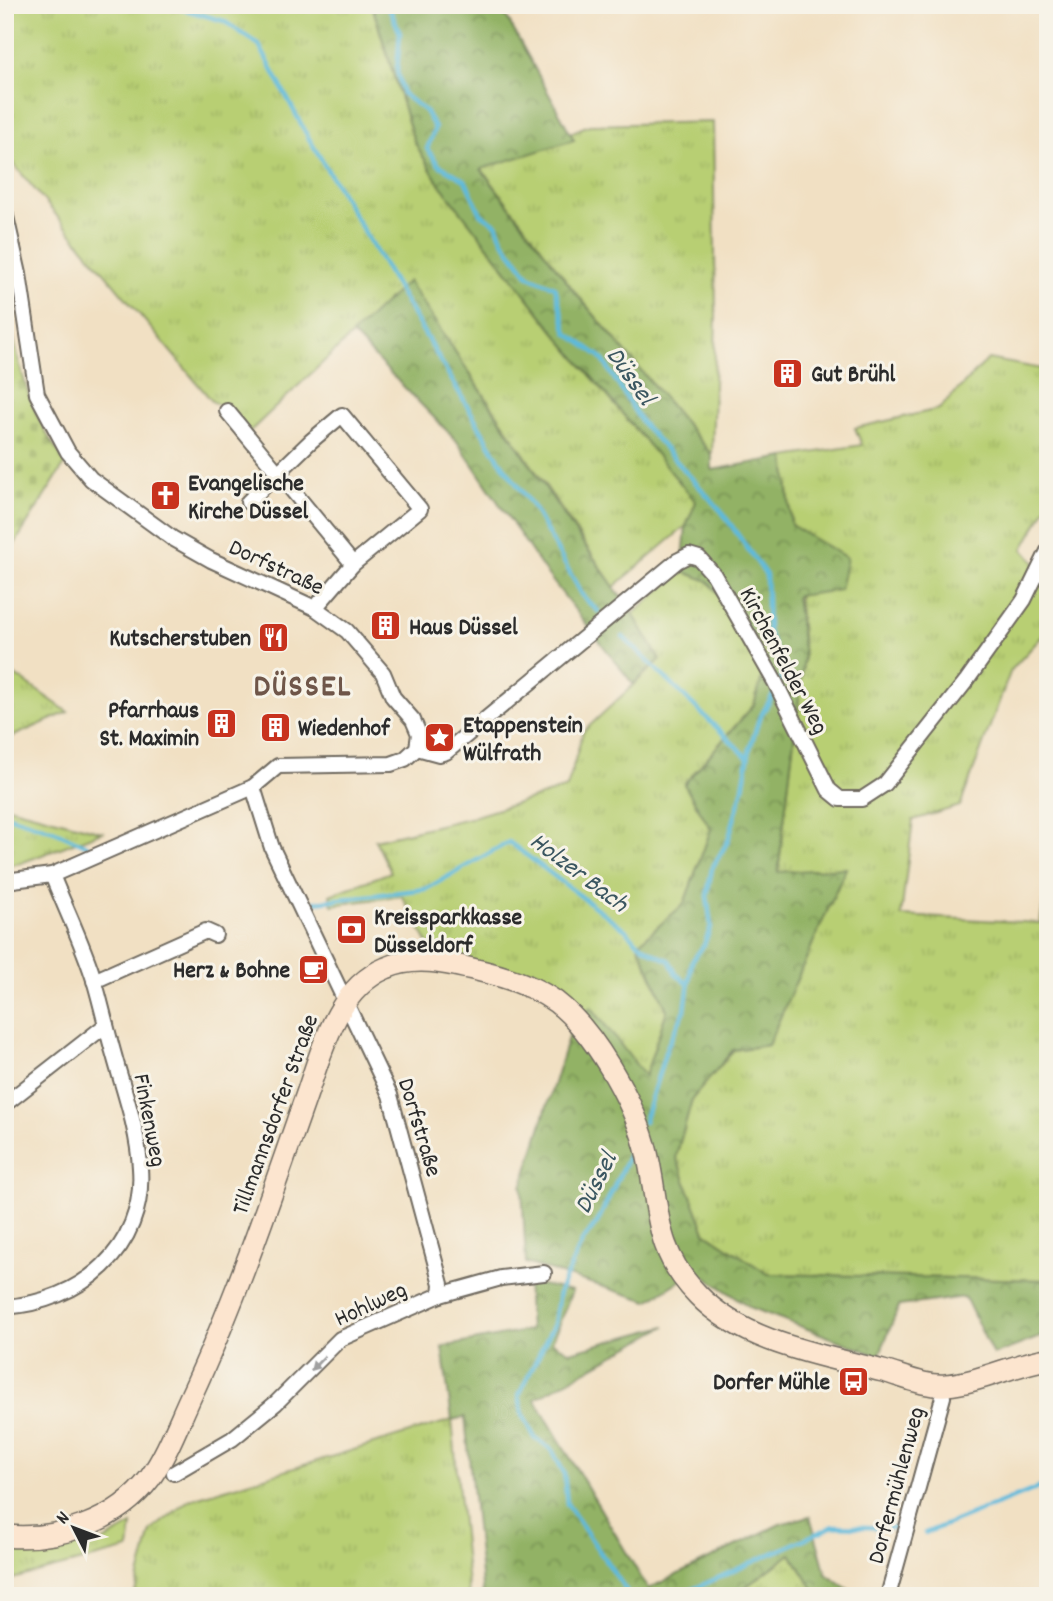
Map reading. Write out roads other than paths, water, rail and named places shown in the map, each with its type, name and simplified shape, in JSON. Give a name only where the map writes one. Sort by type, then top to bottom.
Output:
[{"type":"main road","name":"Tillmannsdorfer Straße","points":[[5,1536],[48,1536],[96,1520],[130,1498],[150,1478],[209,1357],[256,1241],[327,1039],[344,1003],[367,978],[388,966],[412,961],[440,962],[493,974],[533,988],[578,1022],[631,1105],[645,1146],[659,1231],[667,1251],[696,1293],[718,1314],[747,1330],[783,1343],[940,1386],[982,1380],[1039,1360]]},
{"type":"street","name":"Dorfstraße","points":[[5,212],[19,274],[37,394],[68,452],[91,479],[172,538],[211,561],[316,608],[347,631],[383,673],[393,697],[413,720],[419,734],[417,748]]},
{"type":"street","points":[[227,411],[353,564]]},
{"type":"street","points":[[248,502],[342,415],[420,509],[353,564],[316,608]]},
{"type":"street","name":"Kirchenfelder Weg","points":[[417,748],[439,754],[446,752],[677,561],[689,555],[699,558],[714,575],[775,682],[829,790],[840,799],[862,799],[885,784],[967,680],[1024,600],[1048,551]]},
{"type":"street","points":[[5,881],[52,875],[253,787],[278,766],[391,764],[405,759],[417,748]]},
{"type":"street","name":"Dorfstraße","points":[[253,787],[272,848],[390,1095],[441,1284],[440,1295]]},
{"type":"street","name":"Finkenweg","points":[[5,1307],[41,1302],[88,1280],[120,1248],[134,1217],[140,1192],[138,1149],[94,981],[52,875]]},
{"type":"street","points":[[94,981],[206,930],[215,935]]},
{"type":"street","points":[[5,1104],[106,1025]]},
{"type":"street","name":"Hohlweg","points":[[174,1473],[232,1439],[276,1403],[340,1339],[440,1295],[500,1279],[544,1273]]},
{"type":"street","name":"Dorfermühlenweg","points":[[888,1596],[943,1397],[940,1386]]},
{"type":"waterway","name":"Düssel","points":[[168,5],[224,21],[259,45],[308,137],[498,458],[533,507],[584,598],[598,611]]},
{"type":"waterway","name":"Düssel","points":[[388,5],[400,33],[397,71],[403,94],[425,111],[435,128],[427,149],[439,165],[465,180],[481,214],[496,224],[503,241],[529,276],[555,287],[567,333],[601,357],[642,423],[722,512],[766,575],[768,632],[784,672],[779,682]]},
{"type":"waterway","name":"Düssel","points":[[623,637],[748,758]]},
{"type":"waterway","name":"Düssel","points":[[644,1122],[667,1047],[685,1010],[692,961],[704,945],[711,926],[707,896],[712,868],[728,841],[759,719],[776,690]]},
{"type":"waterway","name":"Holzer Bach","points":[[5,815],[55,831],[88,846]]},
{"type":"waterway","name":"Holzer Bach","points":[[315,902],[426,889],[509,842],[627,931],[640,944],[669,960],[676,974],[687,983]]},
{"type":"waterway","name":"Düssel","points":[[630,1596],[567,1504],[564,1473],[552,1450],[535,1438],[522,1413],[519,1395],[554,1324],[559,1292],[582,1242],[597,1223],[636,1140]]},
{"type":"waterway","points":[[925,1533],[1048,1484]]},
{"type":"waterway","points":[[678,1596],[833,1526],[896,1528]]},
{"type":"place","name":"Gut Brühl","points":[[788,373]]},
{"type":"place","name":"Evangelische Kirche Düssel","points":[[165,496]]},
{"type":"place","name":"Haus Düssel","points":[[386,626]]},
{"type":"place","name":"Kutscherstuben","points":[[274,637]]},
{"type":"place","name":"Pfarrhaus St. Maximin","points":[[222,723]]},
{"type":"place","name":"Wiedenhof","points":[[275,727]]},
{"type":"place","name":"Etappenstein Wülfrath","points":[[440,738]]},
{"type":"place","name":"Kreissparkkasse Düsseldorf","points":[[351,930]]},
{"type":"place","name":"Herz & Bohne","points":[[313,969]]},
{"type":"place","name":"Dorfer Mühle","points":[[853,1381]]},
{"type":"district","name":"DÜSSEL","points":[[303,684]]}]
